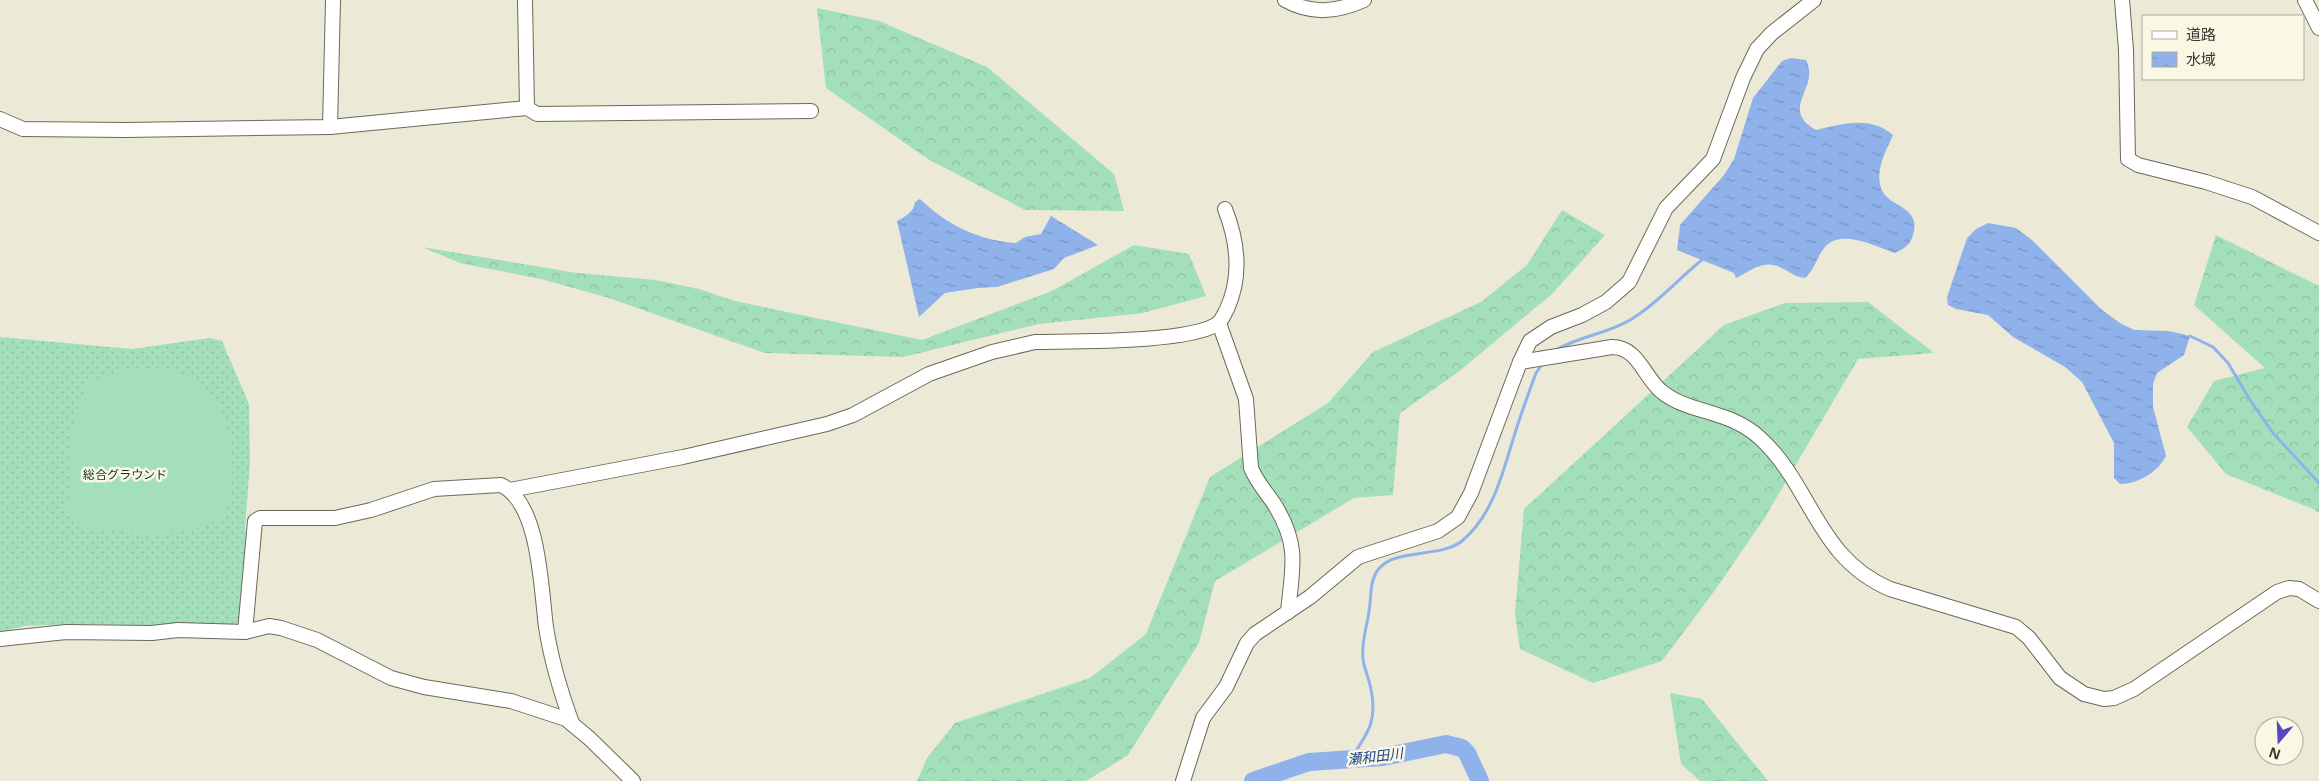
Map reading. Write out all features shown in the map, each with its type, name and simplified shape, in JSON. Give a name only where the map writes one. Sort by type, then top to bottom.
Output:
[{"type":"street","points":[[330,127],[332,0]]},
{"type":"street","points":[[525,0],[527,108]]},
{"type":"street","points":[[1285,0],[1306,9],[1320,11],[1338,9],[1364,0]]},
{"type":"street","points":[[1183,781],[1202,718],[1228,682],[1247,643],[1255,634],[1310,597],[1358,557],[1438,530],[1458,517],[1471,493],[1520,362],[1534,337],[1606,302],[1630,282],[1666,208],[1713,159],[1743,78],[1757,49],[1772,33],[1814,0]]},
{"type":"street","points":[[2122,0],[2126,50],[2127,152],[2130,161],[2252,197],[2319,233]]},
{"type":"street","points":[[2305,0],[2319,28]]},
{"type":"street","points":[[0,119],[23,129],[330,127],[527,108],[537,114],[810,111]]},
{"type":"street","points":[[245,632],[256,521],[260,518],[319,519],[346,516],[371,510],[418,493],[446,487],[496,485],[510,490],[684,457],[827,424],[858,413],[929,374],[1017,344],[1179,335],[1198,332],[1218,323],[1231,301],[1237,277],[1233,228],[1225,209]]},
{"type":"street","points":[[1218,323],[1246,399],[1251,468],[1254,476],[1283,520],[1293,545],[1288,612]]},
{"type":"street","points":[[1520,362],[1617,347],[1626,351],[1636,358],[1648,377],[1669,397],[1728,417],[1760,438],[1780,461],[1833,544],[1860,573],[1890,589],[2016,627],[2029,638],[2060,678],[2094,698],[2114,698],[2134,689],[2222,628],[2284,589],[2299,589],[2319,601]]},
{"type":"street","points":[[510,490],[521,506],[536,546],[542,572],[548,636],[572,723]]},
{"type":"street","points":[[0,639],[66,632],[152,633],[178,630],[245,632],[269,626],[293,631],[316,640],[391,678],[424,687],[511,701],[534,707],[572,723],[633,781]]},
{"type":"green space","points":[[817,8],[879,21],[987,67],[1114,174],[1124,211],[1025,210],[928,159],[826,88]]},
{"type":"green space","points":[[1562,210],[1605,235],[1552,294],[1457,373],[1400,413],[1393,495],[1354,498],[1215,581],[1199,643],[1128,755],[1086,781],[917,781],[927,758],[955,723],[1090,678],[1146,634],[1210,477],[1328,403],[1373,352],[1481,302],[1527,265]]},
{"type":"green space","points":[[2216,235],[2319,286],[2319,513],[2226,474],[2187,427],[2214,381],[2265,368],[2194,305]]},
{"type":"green space","points":[[1134,245],[1189,254],[1206,296],[1143,313],[1039,324],[903,357],[765,353],[609,298],[541,279],[460,263],[422,247],[577,273],[655,280],[699,289],[735,301],[922,340],[1052,291]]},
{"type":"green space","points":[[1868,302],[1934,353],[1858,359],[1764,519],[1713,593],[1662,661],[1593,683],[1520,649],[1515,613],[1524,509],[1724,325],[1785,303]]},
{"type":"green space","name":"総合グラウンド","points":[[0,337],[132,349],[210,338],[222,341],[249,404],[250,463],[245,528],[248,556],[238,628],[83,624],[25,626],[0,632]]},
{"type":"green space","points":[[140,369],[187,375],[205,386],[215,398],[227,429],[232,463],[229,502],[222,518],[188,530],[153,534],[82,528],[67,513],[71,430],[86,384],[117,372]]},
{"type":"green space","points":[[1670,693],[1702,699],[1768,781],[1700,781],[1681,764]]},
{"type":"water","points":[[1791,58],[1806,60],[1809,70],[1809,79],[1800,106],[1805,122],[1816,130],[1846,124],[1865,123],[1875,125],[1893,135],[1880,168],[1881,188],[1889,199],[1912,216],[1914,231],[1912,239],[1908,245],[1895,253],[1859,240],[1839,239],[1831,242],[1824,248],[1805,278],[1768,264],[1758,266],[1736,278],[1734,273],[1677,250],[1680,225],[1724,175],[1734,159],[1753,98],[1782,61]]},
{"type":"water","points":[[920,199],[941,216],[964,230],[989,239],[1016,243],[1025,237],[1041,234],[1051,216],[1098,245],[1064,258],[1054,269],[997,287],[945,293],[919,317],[897,221],[909,214],[915,202]]},
{"type":"water","points":[[1988,223],[2016,228],[2032,240],[2102,310],[2120,323],[2134,330],[2169,331],[2190,336],[2184,355],[2157,373],[2153,384],[2153,407],[2166,456],[2158,467],[2147,476],[2134,482],[2120,484],[2114,478],[2114,443],[2082,382],[2065,367],[2013,337],[1988,315],[1956,309],[1948,305],[1947,297],[1967,238],[1976,229]]},
{"type":"waterway","points":[[1556,350],[1574,341],[1612,329],[1640,314],[1703,259]]},
{"type":"waterway","points":[[2190,336],[2213,347],[2228,363],[2250,400],[2273,433],[2319,483]]},
{"type":"waterway","points":[[1351,758],[1363,740],[1373,715],[1372,697],[1363,653],[1363,641],[1373,580],[1379,569],[1388,562],[1399,557],[1451,547],[1462,541],[1473,530],[1483,517],[1496,490],[1536,373],[1543,363]]},
{"type":"waterway","name":"瀬和田川","points":[[1253,781],[1309,762],[1383,757],[1446,744],[1462,748],[1467,753],[1480,781]]}]
